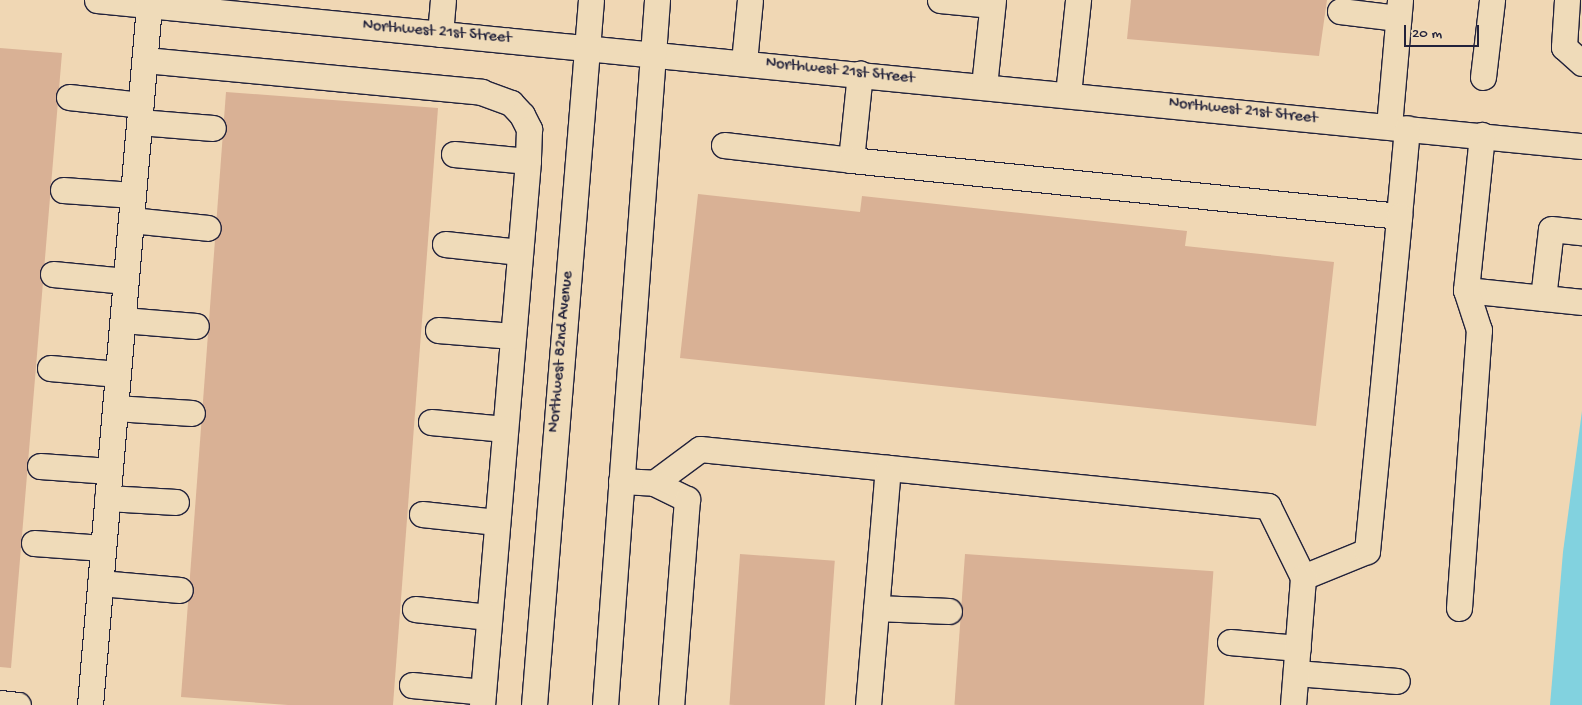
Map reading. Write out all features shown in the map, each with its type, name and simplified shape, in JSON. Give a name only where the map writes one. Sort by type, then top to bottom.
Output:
[{"type":"street","name":"Northwest 21st Street","points":[[97,0],[860,73],[1582,146]]},
{"type":"street","points":[[440,34],[443,0]]},
{"type":"street","name":"Northwest 82nd Avenue","points":[[534,705],[591,0]]},
{"type":"street","points":[[605,705],[657,0]]},
{"type":"street","points":[[744,62],[750,0]]},
{"type":"street","points":[[940,0],[992,2],[984,86]]},
{"type":"street","points":[[1068,94],[1078,0]]},
{"type":"street","points":[[1483,77],[1492,0]]},
{"type":"street","points":[[1567,0],[1564,47],[1582,63]]},
{"type":"street","points":[[90,705],[150,5]]},
{"type":"street","points":[[1304,577],[1367,551],[1399,216],[1399,9],[1340,11]]},
{"type":"street","points":[[145,60],[497,95],[522,115],[529,129],[528,161],[482,699],[412,685]]},
{"type":"street","points":[[851,160],[860,73]]},
{"type":"street","points":[[69,97],[213,128]]},
{"type":"street","points":[[1459,608],[1479,330],[1466,290],[1482,136]]},
{"type":"street","points":[[724,145],[851,160],[1399,216]]},
{"type":"street","points":[[454,154],[528,161]]},
{"type":"street","points":[[63,190],[133,195]]},
{"type":"street","points":[[131,220],[208,228]]},
{"type":"street","points":[[1543,298],[1551,229],[1582,232]]},
{"type":"street","points":[[445,244],[520,252]]},
{"type":"street","points":[[53,274],[126,280]]},
{"type":"street","points":[[1466,290],[1582,302]]},
{"type":"street","points":[[123,320],[196,326]]},
{"type":"street","points":[[438,330],[513,336]]},
{"type":"street","points":[[50,368],[118,374]]},
{"type":"street","points":[[115,408],[192,413]]},
{"type":"street","points":[[431,422],[505,429]]},
{"type":"street","points":[[654,483],[700,449],[1268,506],[1304,577],[1293,705]]},
{"type":"street","points":[[40,466],[110,471]]},
{"type":"street","points":[[872,705],[876,608],[888,468]]},
{"type":"street","points":[[621,481],[654,483],[687,499],[671,705]]},
{"type":"street","points":[[108,498],[176,502]]},
{"type":"street","points":[[422,514],[497,522]]},
{"type":"street","points":[[34,543],[103,548]]},
{"type":"street","points":[[100,583],[180,590]]},
{"type":"street","points":[[876,608],[949,611]]},
{"type":"street","points":[[415,609],[489,617]]},
{"type":"street","points":[[1230,642],[1298,648]]},
{"type":"street","points":[[1296,673],[1397,680]]},
{"type":"street","points":[[0,703],[18,705]]},
{"type":"water","points":[[1582,411],[1582,705],[1550,705],[1563,552]]},
{"type":"building","points":[[1131,0],[1327,0],[1319,56],[1127,39]]},
{"type":"building","points":[[0,48],[62,53],[11,668],[0,667]]},
{"type":"building","points":[[226,92],[438,108],[393,705],[288,705],[181,697]]},
{"type":"building","points":[[698,194],[860,212],[862,196],[1187,231],[1185,246],[1334,262],[1316,426],[680,358]]},
{"type":"building","points":[[740,554],[835,561],[825,705],[729,705]]},
{"type":"building","points":[[965,554],[1213,571],[1204,705],[954,705]]}]
